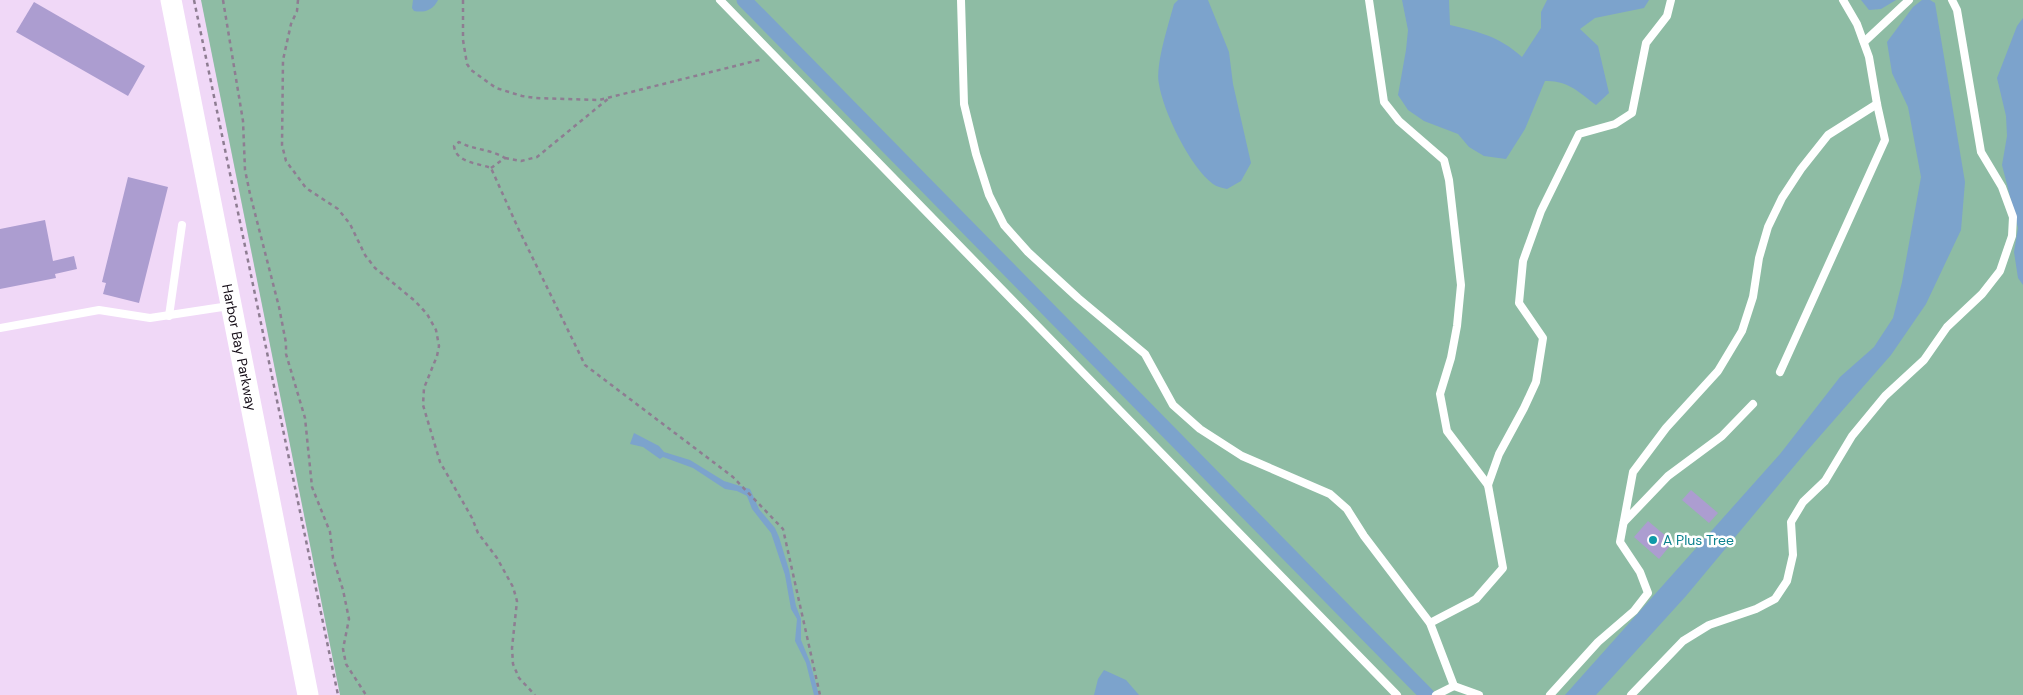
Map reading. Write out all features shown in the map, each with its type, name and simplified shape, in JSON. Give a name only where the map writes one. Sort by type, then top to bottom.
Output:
[{"type":"main road","name":"Harbor Bay Parkway","points":[[171,0],[308,695]]},
{"type":"lane","points":[[720,0],[1396,695]]},
{"type":"lane","points":[[961,0],[964,104],[976,154],[989,195],[1004,226],[1028,252],[1078,298],[1145,354],[1173,405],[1200,429],[1242,456],[1330,494],[1341,504],[1430,623],[1454,686]]},
{"type":"lane","points":[[1369,0],[1384,102],[1399,121],[1444,160],[1450,180],[1460,285],[1456,334],[1440,394],[1447,431],[1488,485],[1503,568],[1476,599],[1430,623]]},
{"type":"lane","points":[[1488,485],[1499,454],[1536,382],[1543,338],[1519,303],[1523,261],[1541,212],[1579,134],[1615,124],[1632,113],[1646,43],[1667,16],[1671,0]]},
{"type":"lane","points":[[1780,372],[1885,140],[1869,57],[1857,24],[1843,0]]},
{"type":"lane","points":[[1864,42],[1909,0]]},
{"type":"lane","points":[[1631,695],[1683,640],[1709,625],[1756,609],[1775,599],[1787,580],[1792,555],[1791,522],[1803,502],[1825,480],[1852,436],[1885,396],[1924,360],[1947,327],[1982,294],[2000,271],[2012,236],[2013,217],[2002,187],[1981,152],[1957,10],[1952,0]]},
{"type":"lane","points":[[1550,695],[1598,642],[1634,611],[1648,593],[1640,572],[1620,542],[1633,472],[1666,428],[1718,371],[1742,331],[1753,297],[1759,258],[1768,227],[1782,198],[1801,169],[1828,135],[1877,104]]},
{"type":"lane","points":[[169,316],[182,226]]},
{"type":"lane","points":[[0,328],[99,310],[150,318],[231,306]]},
{"type":"lane","points":[[1624,522],[1668,476],[1722,436],[1753,404]]},
{"type":"lane","points":[[1436,695],[1454,686],[1479,695]]},
{"type":"path","points":[[194,0],[338,695]]},
{"type":"path","points":[[223,0],[242,121],[245,170],[279,307],[286,343],[286,354],[305,418],[312,487],[330,532],[333,558],[343,590],[349,619],[344,649],[346,664],[366,695]]},
{"type":"path","points":[[298,0],[297,11],[291,24],[283,60],[282,145],[286,161],[306,188],[338,209],[350,224],[365,255],[375,268],[415,300],[427,314],[436,330],[439,346],[438,356],[424,388],[423,405],[440,462],[472,518],[478,533],[506,571],[513,587],[517,601],[512,648],[513,664],[519,678],[535,695]]},
{"type":"path","points":[[463,0],[463,40],[467,64],[471,70],[496,88],[535,98],[599,100],[774,56]]},
{"type":"path","points":[[610,98],[537,157],[521,161],[505,158],[488,150],[472,148],[459,142],[454,146],[455,152],[460,158],[491,168],[586,365],[732,477],[783,529],[820,695]]},
{"type":"path","points":[[491,168],[505,158]]},
{"type":"green space","points":[[201,0],[2023,0],[2023,695],[340,695]]},
{"type":"water","points":[[413,0],[438,0],[431,8],[422,12],[414,11],[412,8]]},
{"type":"water","points":[[1178,0],[1208,0],[1229,52],[1233,84],[1251,163],[1241,181],[1227,189],[1213,184],[1195,165],[1172,123],[1159,84],[1158,76],[1161,55],[1174,4]]},
{"type":"water","points":[[1402,0],[1449,0],[1450,25],[1497,39],[1522,57],[1541,28],[1541,12],[1547,0],[1649,0],[1644,8],[1595,18],[1580,29],[1598,46],[1609,93],[1596,105],[1578,91],[1560,82],[1545,81],[1525,129],[1506,159],[1484,156],[1469,147],[1458,134],[1424,121],[1408,110],[1398,95],[1408,30]]},
{"type":"water","points":[[1861,0],[1896,0],[1881,9],[1869,10]]},
{"type":"water","points":[[1922,0],[1930,0],[1935,3],[1965,182],[1961,230],[1926,304],[1891,355],[1806,452],[1686,596],[1596,695],[1565,695],[1780,454],[1840,377],[1874,347],[1893,318],[1902,282],[1921,177],[1908,107],[1892,73],[1887,42],[1913,7]]},
{"type":"water","points":[[2023,18],[2023,285],[2018,278],[2014,252],[2018,228],[2002,165],[2007,136],[2006,116],[1997,78],[2017,26]]},
{"type":"water","points":[[634,433],[659,446],[664,452],[690,460],[724,481],[750,489],[759,509],[775,528],[779,537],[801,619],[801,640],[810,662],[819,695],[814,695],[806,663],[795,641],[797,619],[791,609],[785,575],[771,533],[752,509],[747,496],[737,491],[725,489],[693,468],[663,457],[660,459],[643,447],[630,444]]},
{"type":"water","points":[[1104,670],[1126,680],[1139,695],[1094,695],[1098,679]]},
{"type":"building","points":[[34,2],[145,66],[128,96],[16,32]]},
{"type":"building","points":[[128,177],[168,187],[139,303],[103,294],[106,283],[102,282]]},
{"type":"building","points":[[45,220],[53,261],[74,256],[77,269],[55,274],[56,278],[0,289],[0,229]]},
{"type":"building","points":[[1691,490],[1718,513],[1709,523],[1682,500]]},
{"type":"building","name":"A Plus Tree","points":[[1648,521],[1673,542],[1659,559],[1634,537]]},
{"type":"waterway","points":[[744,0],[1427,695]]},
{"type":"place","name":"A Plus Tree","points":[[1653,540]]}]
